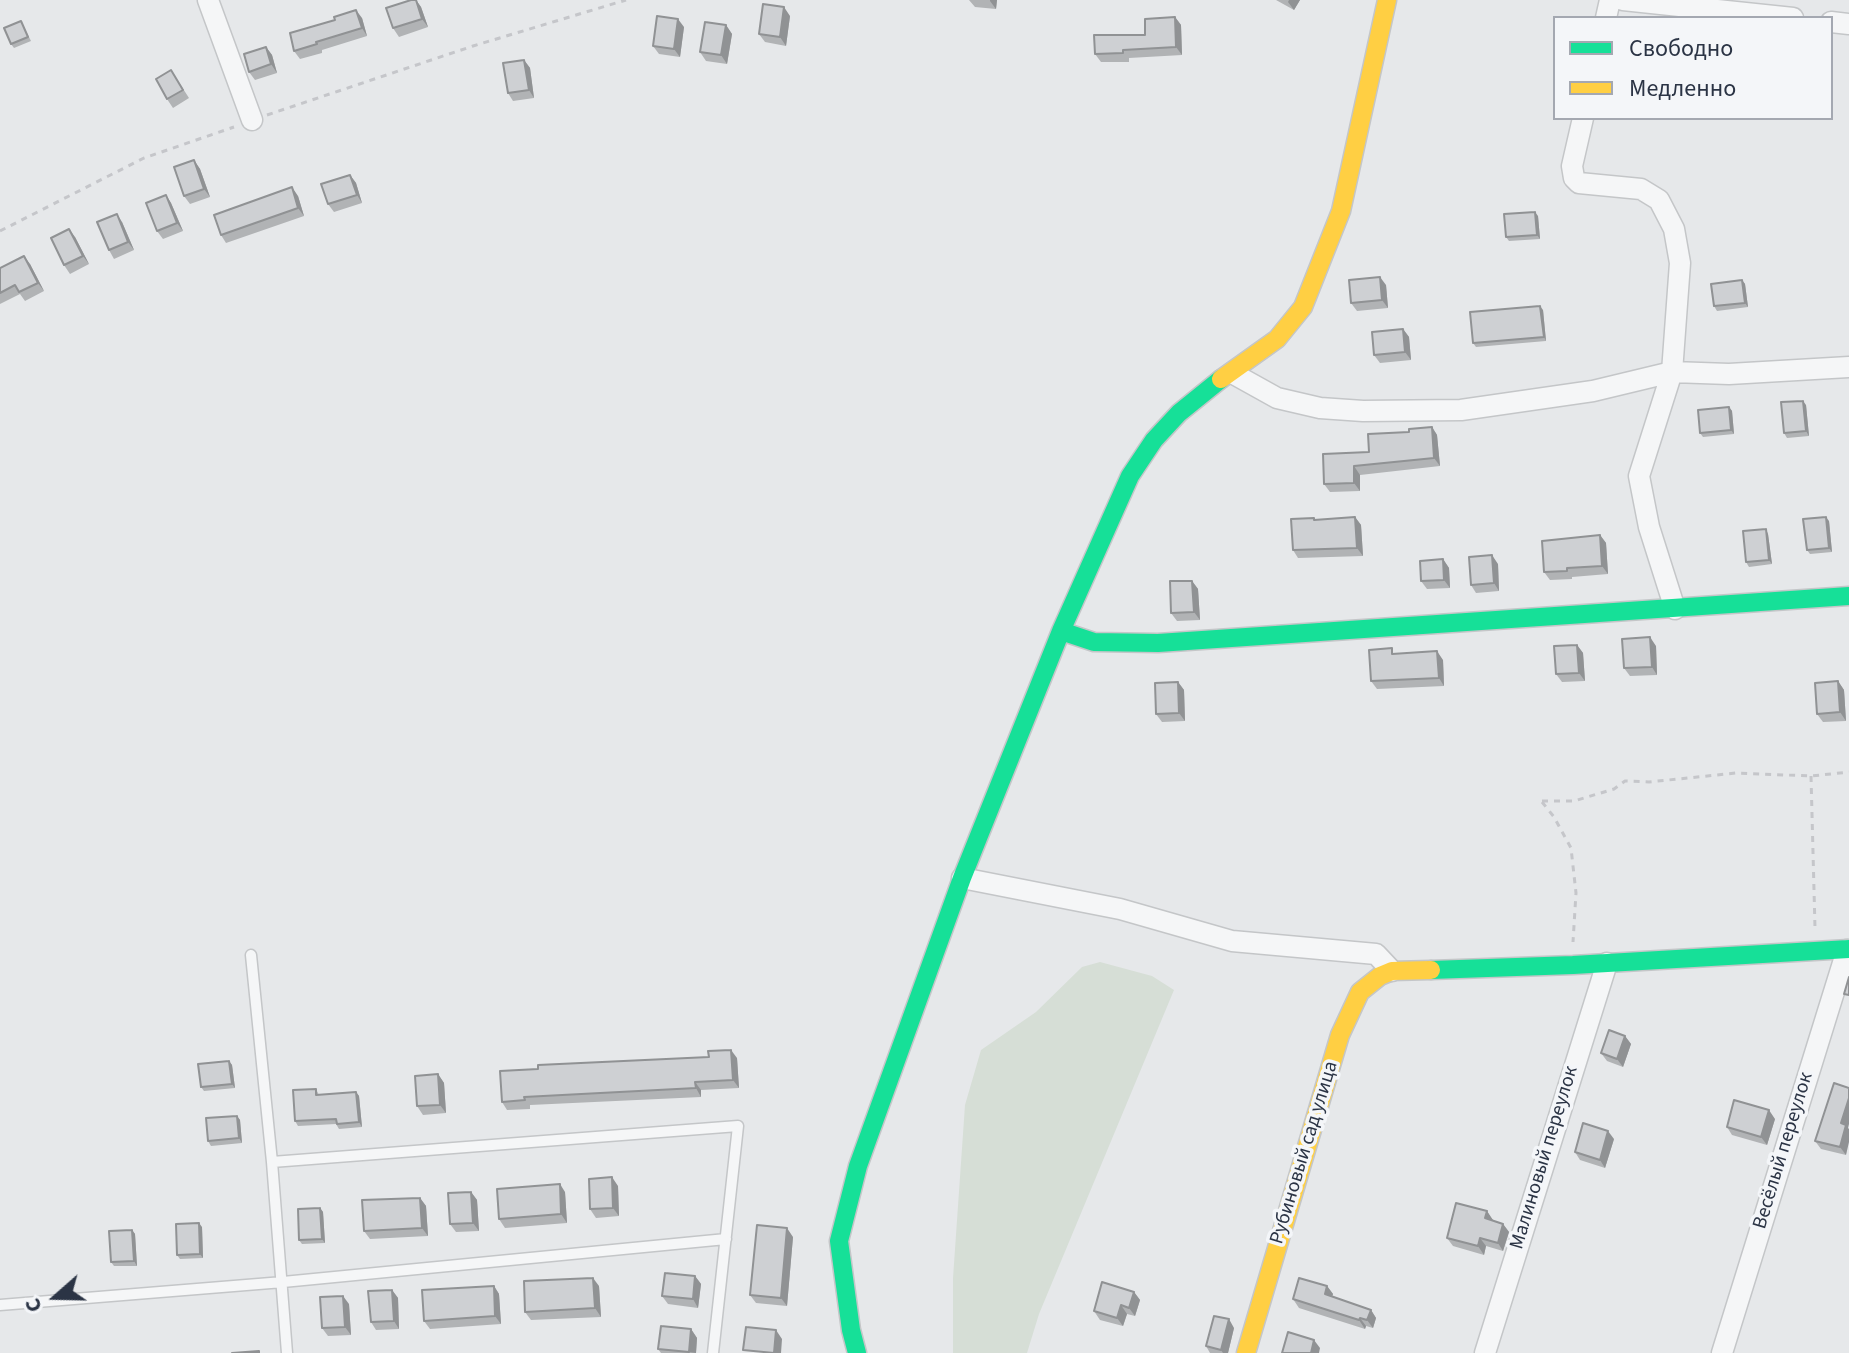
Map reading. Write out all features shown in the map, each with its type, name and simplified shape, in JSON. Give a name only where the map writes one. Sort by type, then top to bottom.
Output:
[{"type":"street","points":[[208,0],[252,120]]},
{"type":"street","points":[[857,1353],[839,1241],[858,1166],[962,878],[1061,631],[1130,476],[1154,440],[1179,413],[1277,339],[1303,307],[1341,211],[1387,0]]},
{"type":"street","points":[[1623,0],[1774,16]]},
{"type":"street","points":[[1583,120],[1572,166],[1574,178],[1579,183],[1641,189],[1659,200],[1674,229],[1680,263],[1672,372],[1639,476],[1649,527],[1675,609]]},
{"type":"street","points":[[1232,373],[1277,398],[1320,408],[1377,411],[1461,410],[1593,391],[1672,372],[1729,374],[1849,367]]},
{"type":"street","points":[[1061,631],[1094,642],[1158,643],[1849,596]]},
{"type":"street","points":[[962,878],[1120,909],[1232,941],[1376,954],[1392,971],[1848,950]]},
{"type":"street","name":"Весёлый переулок","points":[[1722,1353],[1848,950]]},
{"type":"street","name":"Малиновый переулок","points":[[1485,1353],[1607,963]]},
{"type":"street","name":"Рубиновый сад улица","points":[[1246,1353],[1340,1035],[1360,992],[1380,976],[1392,971]]},
{"type":"lane","points":[[251,955],[283,1282],[287,1353]]},
{"type":"lane","points":[[272,1162],[738,1126],[713,1353]]},
{"type":"lane","points":[[0,1305],[283,1282],[726,1239]]},
{"type":"path","points":[[0,231],[144,158],[473,46],[626,0]]},
{"type":"path","points":[[1573,965],[1576,893],[1571,848],[1542,801],[1574,801],[1614,789],[1625,781],[1649,782],[1736,773],[1811,776],[1849,772]]},
{"type":"path","points":[[1811,776],[1816,952]]},
{"type":"shaded area","points":[[1100,962],[1152,976],[1174,990],[1039,1314],[1027,1353],[953,1353],[953,1278],[965,1105],[981,1050],[1036,1012],[1082,967]]},
{"type":"building","points":[[416,0],[422,19],[393,28],[386,8]]},
{"type":"building","points":[[763,4],[784,7],[780,37],[759,34]]},
{"type":"building","points":[[356,10],[362,28],[294,51],[290,33],[335,20],[334,17]]},
{"type":"building","points":[[657,16],[678,19],[674,49],[653,46]]},
{"type":"building","points":[[1175,17],[1176,47],[1095,54],[1094,35],[1145,35],[1145,19]]},
{"type":"building","points":[[21,21],[28,37],[11,44],[4,28]]},
{"type":"building","points":[[705,22],[726,25],[721,55],[700,52]]},
{"type":"building","points":[[266,47],[271,64],[249,72],[244,54]]},
{"type":"building","points":[[524,60],[529,90],[508,93],[503,63]]},
{"type":"building","points":[[171,70],[183,90],[167,99],[156,79]]},
{"type":"building","points":[[194,160],[204,189],[184,196],[174,167]]},
{"type":"building","points":[[350,175],[357,195],[328,204],[321,184]]},
{"type":"building","points":[[292,187],[298,208],[221,235],[214,215]]},
{"type":"building","points":[[166,195],[177,223],[157,231],[146,203]]},
{"type":"building","points":[[1535,212],[1537,235],[1506,237],[1504,214]]},
{"type":"building","points":[[117,214],[128,242],[109,250],[97,222]]},
{"type":"building","points":[[69,229],[83,256],[64,265],[51,238]]},
{"type":"building","points":[[24,256],[38,283],[19,292],[15,285],[0,293],[0,268]]},
{"type":"building","points":[[1380,277],[1382,300],[1351,303],[1349,280]]},
{"type":"building","points":[[1742,280],[1745,303],[1714,306],[1711,284]]},
{"type":"building","points":[[1540,306],[1544,337],[1473,343],[1470,312]]},
{"type":"building","points":[[1403,329],[1405,352],[1374,355],[1372,332]]},
{"type":"building","points":[[1803,401],[1806,431],[1784,433],[1781,402]]},
{"type":"building","points":[[1729,407],[1731,430],[1700,433],[1698,410]]},
{"type":"building","points":[[1432,427],[1434,458],[1354,466],[1354,483],[1324,484],[1323,454],[1369,452],[1368,434],[1409,432],[1409,429]]},
{"type":"building","points":[[1355,517],[1357,548],[1293,550],[1291,519]]},
{"type":"building","points":[[1826,517],[1829,548],[1807,550],[1803,519]]},
{"type":"building","points":[[1766,529],[1769,560],[1746,562],[1743,531]]},
{"type":"building","points":[[1600,535],[1602,566],[1544,572],[1542,541]]},
{"type":"building","points":[[1492,555],[1494,583],[1471,585],[1469,557]]},
{"type":"building","points":[[1443,559],[1444,580],[1421,581],[1420,561]]},
{"type":"building","points":[[1170,581],[1192,581],[1194,612],[1171,613]]},
{"type":"building","points":[[1650,637],[1652,667],[1624,668],[1622,639]]},
{"type":"building","points":[[1577,645],[1579,673],[1556,674],[1554,646]]},
{"type":"building","points":[[1392,648],[1392,654],[1437,651],[1439,678],[1371,681],[1369,650]]},
{"type":"building","points":[[1838,681],[1840,712],[1817,714],[1815,683]]},
{"type":"building","points":[[1178,682],[1179,713],[1156,714],[1155,683]]},
{"type":"building","points":[[1849,977],[1849,995],[1844,994]]},
{"type":"building","points":[[1609,1030],[1625,1036],[1617,1059],[1601,1053]]},
{"type":"building","points":[[731,1050],[733,1080],[695,1082],[696,1088],[524,1097],[525,1100],[502,1102],[500,1071],[538,1069],[538,1065],[709,1057],[708,1051]]},
{"type":"building","points":[[229,1061],[232,1084],[201,1087],[198,1064]]},
{"type":"building","points":[[438,1074],[440,1105],[417,1106],[415,1076]]},
{"type":"building","points":[[1834,1083],[1849,1088],[1841,1123],[1846,1125],[1840,1147],[1815,1141]]},
{"type":"building","points":[[316,1089],[316,1095],[356,1092],[359,1122],[337,1124],[336,1119],[295,1121],[293,1090]]},
{"type":"building","points":[[1734,1100],[1769,1110],[1761,1137],[1727,1127]]},
{"type":"building","points":[[237,1116],[239,1138],[208,1141],[206,1118]]},
{"type":"building","points":[[1583,1123],[1608,1131],[1600,1160],[1575,1152]]},
{"type":"building","points":[[612,1177],[613,1208],[590,1209],[589,1179]]},
{"type":"building","points":[[560,1184],[561,1214],[499,1219],[497,1189]]},
{"type":"building","points":[[471,1192],[473,1223],[450,1224],[448,1193]]},
{"type":"building","points":[[420,1198],[422,1228],[364,1231],[362,1200]]},
{"type":"building","points":[[1456,1203],[1487,1211],[1485,1218],[1503,1224],[1498,1243],[1480,1238],[1478,1246],[1447,1238]]},
{"type":"building","points":[[320,1208],[322,1239],[299,1240],[298,1209]]},
{"type":"building","points":[[199,1223],[200,1254],[177,1255],[176,1224]]},
{"type":"building","points":[[757,1225],[787,1228],[781,1298],[750,1295]]},
{"type":"building","points":[[132,1230],[134,1261],[111,1262],[109,1231]]},
{"type":"building","points":[[665,1273],[695,1276],[693,1299],[662,1296]]},
{"type":"building","points":[[593,1278],[595,1308],[525,1312],[524,1281]]},
{"type":"building","points":[[1299,1278],[1327,1286],[1325,1294],[1371,1310],[1367,1320],[1293,1299]]},
{"type":"building","points":[[1102,1282],[1134,1292],[1129,1308],[1121,1305],[1117,1318],[1094,1311]]},
{"type":"building","points":[[494,1286],[495,1316],[424,1321],[422,1290]]},
{"type":"building","points":[[392,1290],[394,1321],[371,1322],[368,1291]]},
{"type":"building","points":[[343,1296],[345,1327],[322,1328],[320,1297]]},
{"type":"building","points":[[1214,1316],[1229,1319],[1221,1350],[1206,1346]]},
{"type":"building","points":[[661,1326],[691,1329],[689,1352],[658,1349]]},
{"type":"building","points":[[746,1327],[776,1330],[774,1353],[743,1350]]},
{"type":"building","points":[[1288,1332],[1314,1340],[1311,1353],[1282,1353]]},
{"type":"traffic: fast","points":[[857,1353],[839,1241],[858,1166],[962,878],[1061,631],[1130,476],[1154,440],[1179,413],[1221,379]]},
{"type":"traffic: fast","points":[[1061,631],[1094,642],[1158,643],[1849,596]]},
{"type":"traffic: fast","points":[[1431,970],[1849,949]]},
{"type":"traffic: slow","points":[[1221,379],[1277,339],[1303,307],[1341,211],[1387,0]]},
{"type":"traffic: slow","points":[[1246,1353],[1340,1035],[1360,992],[1380,976],[1392,971],[1431,970]]}]
